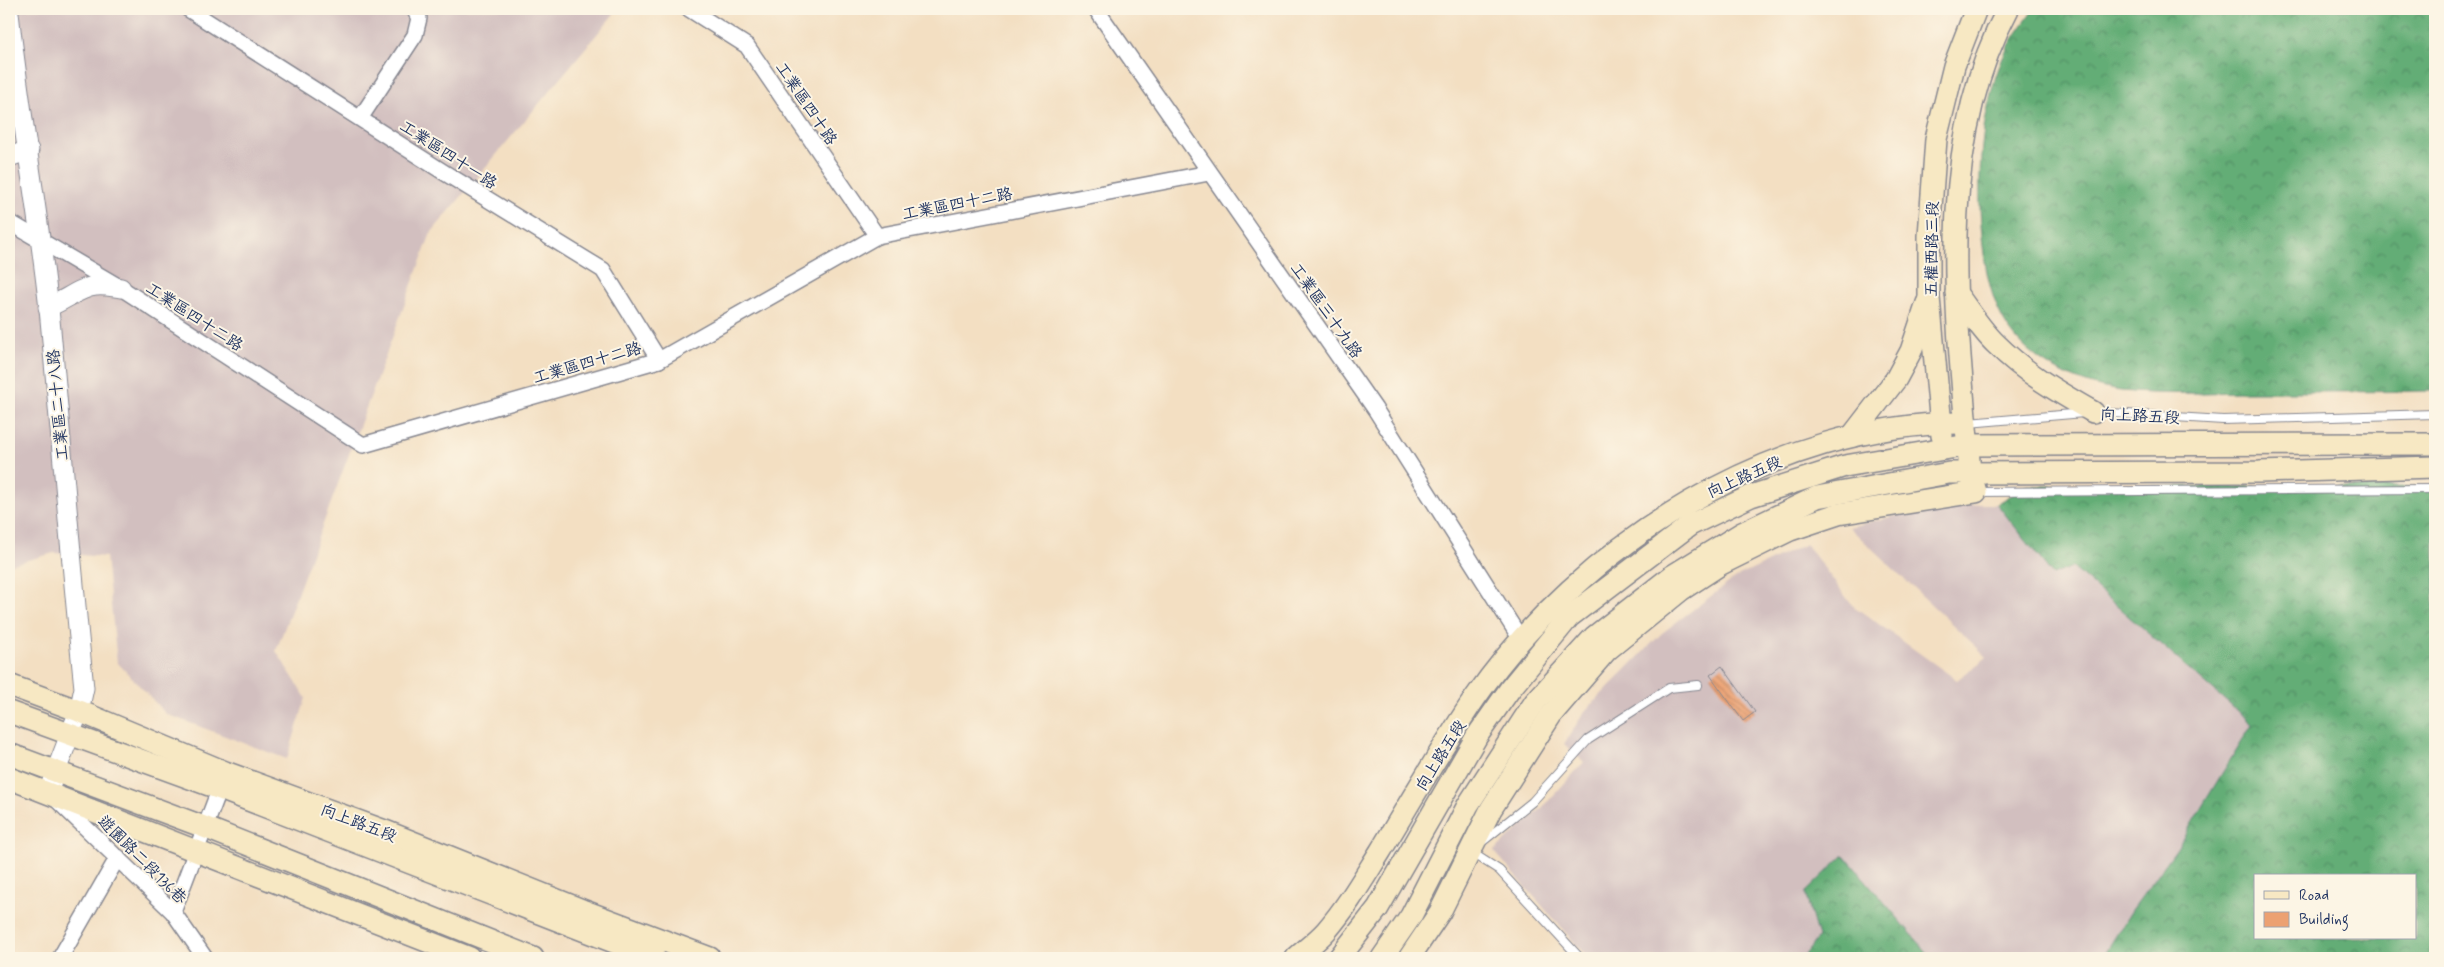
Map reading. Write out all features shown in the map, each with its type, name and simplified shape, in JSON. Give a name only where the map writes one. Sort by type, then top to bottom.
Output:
[{"type":"main road","name":"五權西路三段","points":[[1976,9],[1954,66],[1936,139],[1929,236],[1929,298],[1944,451],[1976,492]]},
{"type":"main road","name":"五權西路三段","points":[[1952,494],[1968,445],[1956,293],[1957,215],[1965,139],[1981,76],[2008,9]]},
{"type":"main road","points":[[1956,293],[1995,343],[2016,363],[2044,384],[2093,412]]},
{"type":"main road","points":[[1852,436],[1896,379],[1911,351],[1929,298]]},
{"type":"main road","name":"向上路五段","points":[[1296,958],[1326,931],[1356,891],[1475,699],[1520,638],[1556,603],[1635,536],[1676,508],[1756,467],[1852,436],[1941,423],[1966,423]]},
{"type":"main road","name":"向上路五段","points":[[1339,958],[1378,908],[1477,736],[1510,689],[1569,617],[1690,525],[1751,496],[1844,466],[1944,451],[1968,445],[2435,444]]},
{"type":"main road","points":[[1382,958],[1412,916],[1468,805],[1535,702],[1594,637],[1672,576],[1742,533],[1817,497],[1960,472],[2259,472],[2435,467]]},
{"type":"main road","points":[[1409,958],[1440,912],[1491,809],[1551,715],[1607,650],[1681,590],[1721,564],[1790,530],[1838,514],[1952,494],[1976,492]]},
{"type":"main road","name":"向上路五段","points":[[9,685],[80,711],[222,780],[655,958]]},
{"type":"main road","name":"向上路五段","points":[[9,712],[71,734],[385,831],[582,910],[710,958]]},
{"type":"main road","points":[[9,754],[204,827],[533,958]]},
{"type":"main road","points":[[9,778],[470,958]]},
{"type":"street","name":"工業區四十一路","points":[[188,9],[445,173],[603,270],[659,360]]},
{"type":"street","points":[[361,118],[415,34],[419,18],[414,9]]},
{"type":"street","name":"工業區四十路","points":[[689,9],[747,46],[877,236]]},
{"type":"street","name":"工業區三十九路","points":[[1096,9],[1375,409],[1520,638]]},
{"type":"street","name":"工業區二十八路","points":[[9,13],[15,68],[30,150],[48,307],[84,688],[80,711],[48,792]]},
{"type":"street","points":[[9,157],[30,150]]},
{"type":"street","name":"工業區四十二路","points":[[9,222],[121,288],[363,446],[659,360],[877,236],[1209,173]]},
{"type":"street","points":[[48,307],[64,302],[82,289],[97,285],[121,288]]},
{"type":"street","points":[[174,912],[222,780]]},
{"type":"street","name":"遊園路二段136巷","points":[[48,792],[174,912],[205,958]]},
{"type":"street","points":[[60,958],[118,857]]},
{"type":"lane","name":"向上路五段","points":[[1966,423],[2093,412],[2224,420],[2435,414]]},
{"type":"lane","points":[[1976,492],[2435,489]]},
{"type":"lane","points":[[1580,958],[1499,870],[1470,852],[1532,802],[1588,740],[1669,688],[1698,685]]},
{"type":"shaded area","points":[[9,9],[618,9],[431,233],[276,651],[306,698],[287,759],[166,714],[117,662],[106,557],[54,553],[9,565]]},
{"type":"shaded area","points":[[1981,504],[1997,504],[2052,574],[2072,567],[2252,724],[2177,848],[2132,910],[2102,958],[1932,958],[1844,855],[1805,893],[1818,937],[1803,958],[1588,958],[1494,851],[1541,809],[1584,762],[1564,744],[1585,711],[1662,633],[1735,578],[1806,544],[1852,605],[1957,680],[1987,657],[1849,527],[1908,513]]},
{"type":"green space","points":[[2034,9],[2435,9],[2435,391],[2150,393],[2121,391],[2090,384],[2060,372],[2046,364],[2022,344],[2004,321],[1989,282],[1982,239],[1980,182],[1983,136],[1991,92],[2006,51]]},
{"type":"green space","points":[[2026,486],[2435,487],[2435,958],[2102,958],[2132,910],[2177,848],[2252,724],[2072,567],[2053,575],[1997,504]]},
{"type":"green space","points":[[1844,855],[1932,958],[1803,958],[1818,937],[1805,893]]},
{"type":"building","points":[[1722,666],[1755,712],[1743,721],[1710,675]]}]
